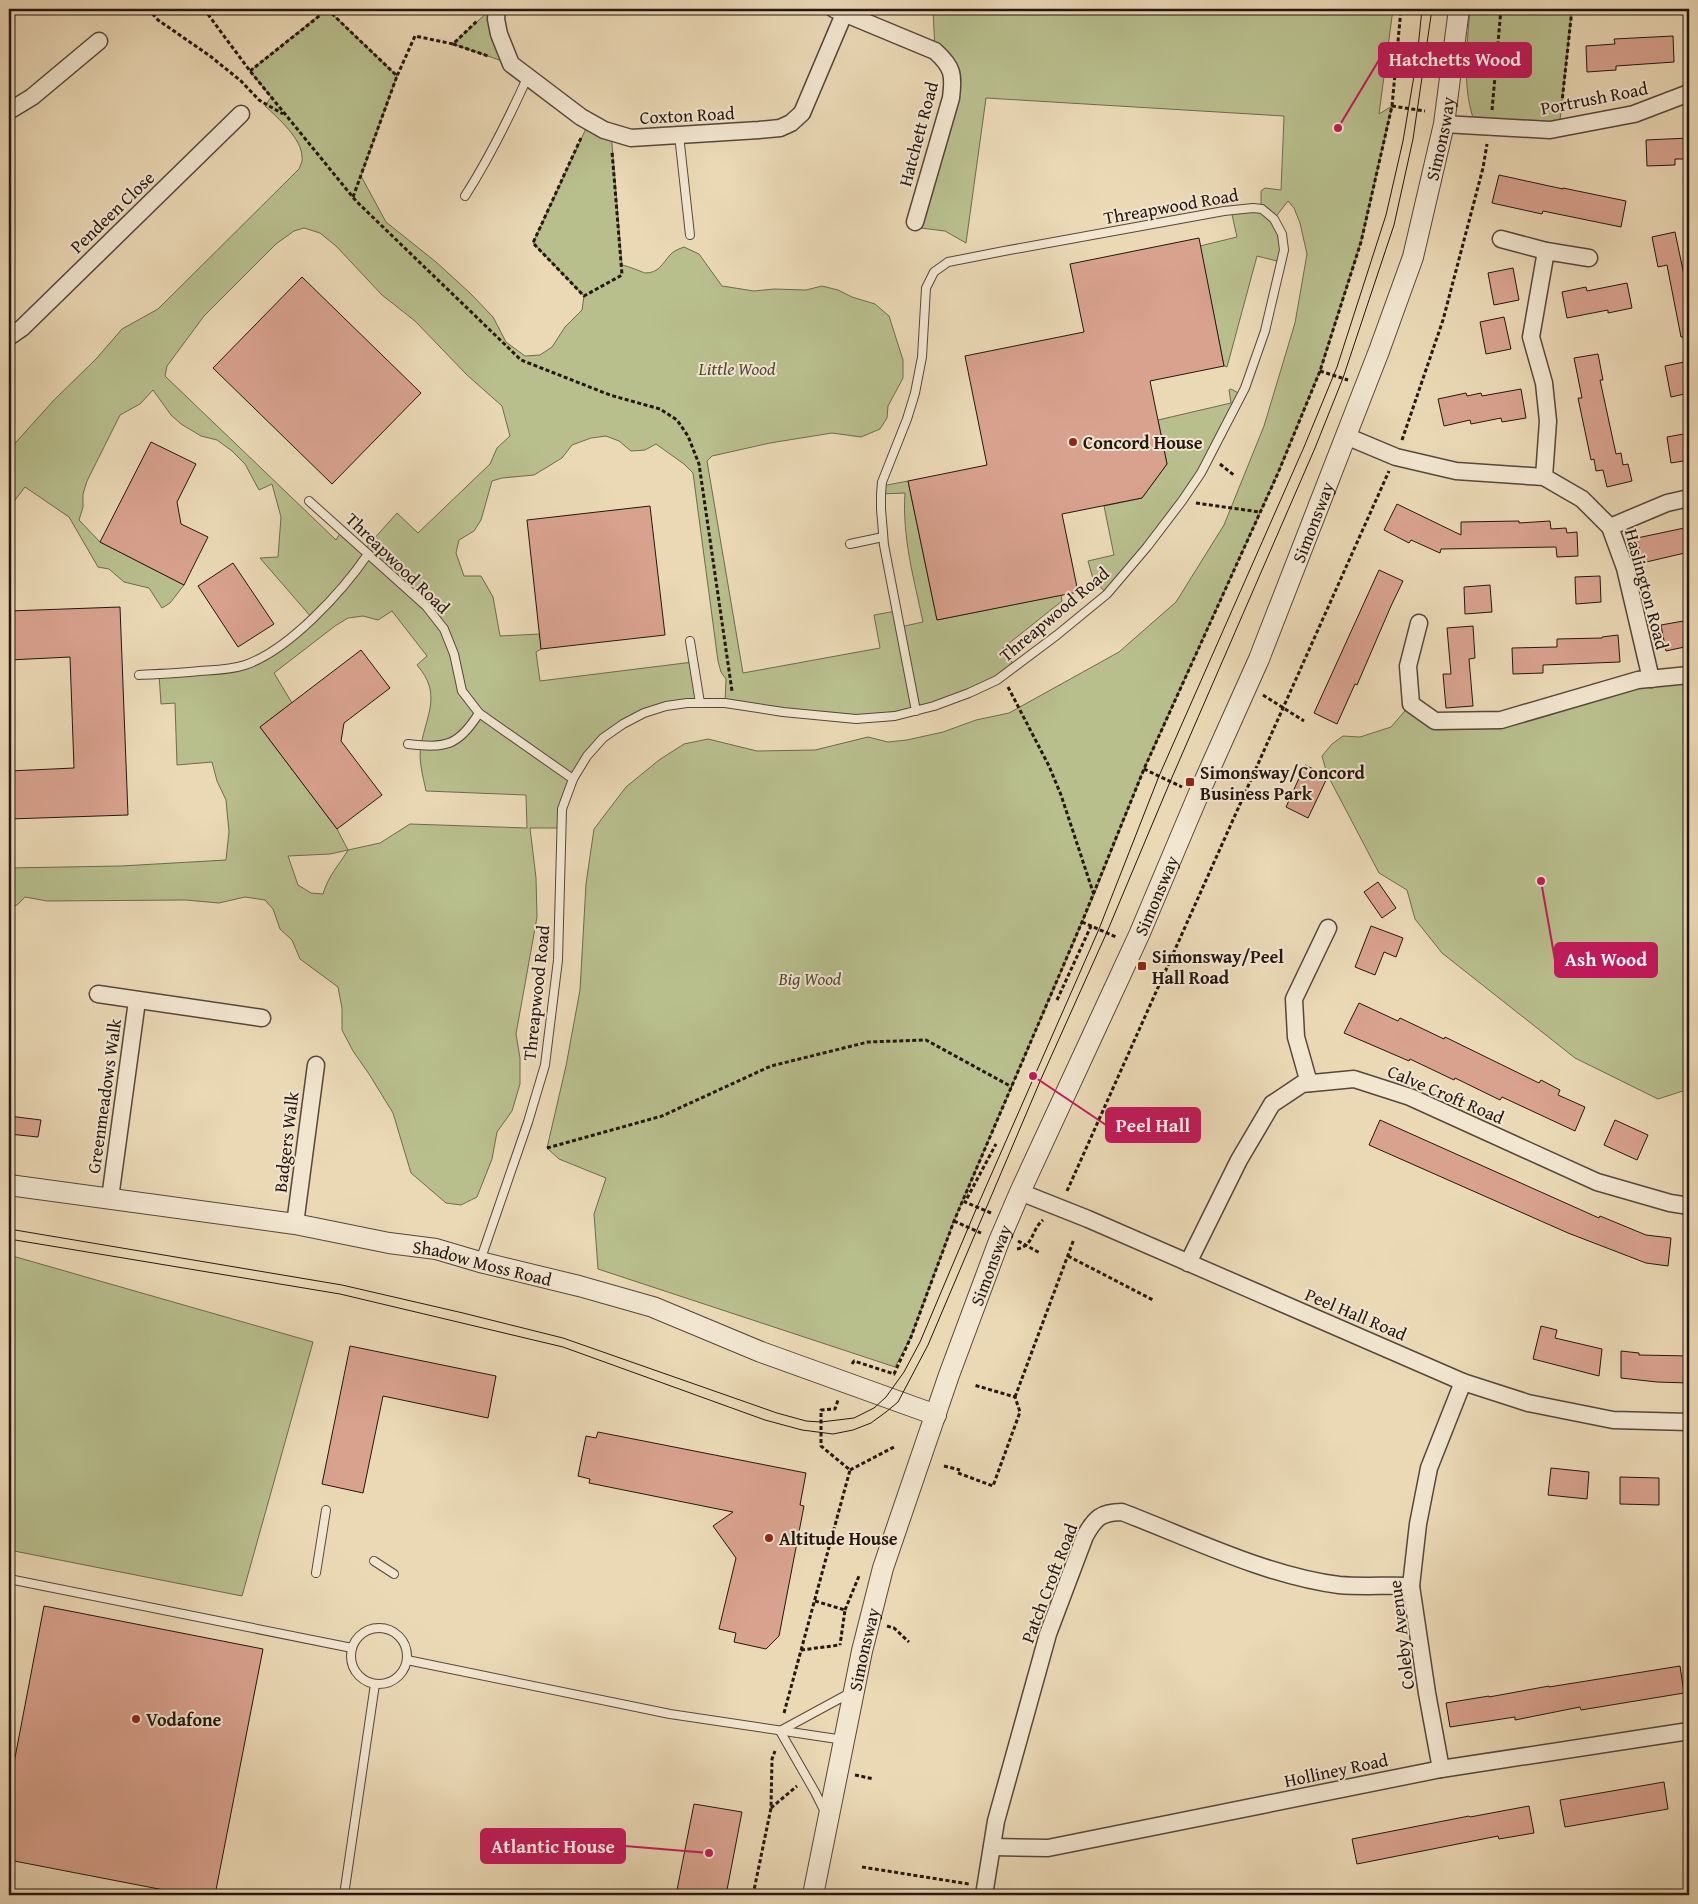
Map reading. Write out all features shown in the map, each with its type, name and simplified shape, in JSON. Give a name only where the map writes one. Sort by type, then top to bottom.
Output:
[{"type":"street","name":"Simonsway","points":[[813,1895],[862,1651],[884,1568],[949,1376],[999,1241],[1020,1192],[1139,935],[1199,794],[1248,686],[1366,386],[1413,257],[1444,119],[1459,9]]},
{"type":"street","name":"Coxton Road","points":[[511,64],[589,122],[610,132],[630,138],[780,128],[791,124],[802,113],[839,11]]},
{"type":"street","name":"Hatchett Road","points":[[839,11],[935,51],[948,63],[954,80],[951,98],[915,222]]},
{"type":"street","points":[[491,12],[496,19],[499,34],[511,64]]},
{"type":"street","points":[[9,111],[32,97],[99,41]]},
{"type":"street","name":"Portrush Road","points":[[1444,119],[1489,127],[1550,130],[1634,114],[1689,93]]},
{"type":"street","name":"Pendeen Close","points":[[9,337],[22,328],[241,114]]},
{"type":"street","points":[[1501,238],[1546,251],[1589,258]]},
{"type":"street","points":[[1544,477],[1548,421],[1544,383],[1530,338],[1546,251]]},
{"type":"street","name":"Haslington Road","points":[[1346,436],[1396,457],[1456,471],[1544,477],[1582,499],[1610,527],[1625,568],[1651,679]]},
{"type":"street","points":[[1610,527],[1667,503],[1689,498]]},
{"type":"street","points":[[1419,623],[1408,666],[1411,704],[1435,721],[1501,720],[1638,680],[1689,675]]},
{"type":"street","points":[[1310,1084],[1296,1037],[1294,999],[1328,928]]},
{"type":"street","name":"Greenmeadows Walk","points":[[98,994],[262,1018]]},
{"type":"street","name":"Greenmeadows Walk","points":[[110,1198],[137,1001]]},
{"type":"street","name":"Badgers Walk","points":[[295,1224],[316,1065]]},
{"type":"street","name":"Calve Croft Road","points":[[1188,1263],[1239,1160],[1272,1104],[1302,1084],[1354,1079],[1410,1097],[1597,1182],[1670,1203],[1689,1206]]},
{"type":"street","name":"Shadow Moss Road","points":[[9,1185],[295,1224],[389,1243],[436,1250],[580,1286],[652,1307],[761,1352],[936,1415]]},
{"type":"street","name":"Peel Hall Road","points":[[1020,1192],[1088,1219],[1462,1382],[1528,1403],[1612,1420],[1689,1422]]},
{"type":"street","name":"Coleby Avenue","points":[[1441,1769],[1427,1693],[1411,1586],[1418,1524],[1429,1468],[1462,1382]]},
{"type":"street","name":"Patch Croft Road","points":[[978,1890],[992,1847],[996,1821],[1048,1634],[1085,1536],[1094,1522],[1101,1516],[1111,1512],[1122,1512],[1233,1556],[1302,1578],[1340,1585],[1411,1586]]},
{"type":"street","name":"Holliney Road","points":[[992,1847],[1048,1848],[1441,1769],[1689,1731]]},
{"type":"lane","points":[[465,196],[486,164],[504,130],[528,76]]},
{"type":"lane","points":[[679,135],[690,235]]},
{"type":"lane","name":"Threapwood Road","points":[[480,1262],[528,1122],[545,1065],[558,960],[562,809],[573,779],[587,756],[603,738],[623,724],[644,713],[666,706],[700,703],[734,704],[783,712],[856,719],[876,719],[916,712],[969,693],[1016,667],[1107,594],[1148,547],[1182,501],[1210,456],[1245,388],[1265,331],[1284,250],[1282,234],[1268,213],[1262,209],[1253,208],[1224,211],[948,262],[934,272],[926,288],[922,357],[915,393],[907,419],[882,482],[883,537],[916,712]]},
{"type":"lane","name":"Threapwood Road","points":[[310,500],[426,606],[444,629],[454,654],[462,691],[479,713],[573,779]]},
{"type":"lane","points":[[850,544],[883,537]]},
{"type":"lane","points":[[139,675],[229,669],[246,665],[277,648],[312,618],[355,573],[368,554]]},
{"type":"lane","points":[[690,641],[700,703]]},
{"type":"lane","points":[[408,744],[434,747],[452,742],[463,735],[479,713]]},
{"type":"lane","points":[[316,1573],[326,1510]]},
{"type":"lane","points":[[374,1561],[394,1574]]},
{"type":"lane","points":[[9,1579],[352,1648]]},
{"type":"lane","points":[[383,1628],[391,1630],[399,1636],[404,1643],[407,1660],[400,1675],[394,1680],[376,1684],[360,1678],[354,1671],[351,1662],[352,1648],[358,1636],[365,1631],[383,1628]]},
{"type":"lane","points":[[407,1660],[670,1714],[844,1740]]},
{"type":"lane","points":[[344,1895],[376,1684]]},
{"type":"lane","points":[[780,1731],[854,1691]]},
{"type":"lane","points":[[780,1731],[807,1777],[828,1819]]},
{"type":"path","points":[[148,9],[158,20],[241,81],[259,100],[286,116]]},
{"type":"path","points":[[204,9],[250,71],[353,198],[520,360],[610,395],[660,409],[677,420],[688,436],[699,464],[734,704]]},
{"type":"path","points":[[250,71],[327,9],[397,76]]},
{"type":"path","points":[[854,1361],[894,1374],[911,1337],[954,1221],[1094,895],[1144,769],[1260,512],[1320,371],[1361,242],[1392,106],[1401,9]]},
{"type":"path","points":[[1065,1196],[1396,457],[1443,320],[1483,168],[1501,9]]},
{"type":"path","points":[[1558,128],[1572,9]]},
{"type":"path","points":[[453,44],[491,12]]},
{"type":"path","points":[[353,198],[397,76],[416,36],[453,44],[511,64]]},
{"type":"path","points":[[1392,106],[1444,119]]},
{"type":"path","points":[[589,122],[533,243],[584,296],[622,274],[610,132]]},
{"type":"path","points":[[1320,371],[1366,386]]},
{"type":"path","points":[[1210,456],[1235,476]]},
{"type":"path","points":[[1182,501],[1260,512]]},
{"type":"path","points":[[1002,676],[1049,766],[1061,795],[1094,895]]},
{"type":"path","points":[[1248,686],[1304,721]]},
{"type":"path","points":[[1144,769],[1199,794]]},
{"type":"path","points":[[1082,922],[1118,938]]},
{"type":"path","points":[[1057,1000],[1091,926]]},
{"type":"path","points":[[547,1148],[662,1116],[771,1066],[868,1042],[926,1040],[1012,1087]]},
{"type":"path","points":[[992,1213],[965,1202],[996,1144]]},
{"type":"path","points":[[944,1466],[993,1486],[1020,1412],[1016,1397],[1074,1239]]},
{"type":"path","points":[[1068,1256],[1153,1300]]},
{"type":"path","points":[[974,1385],[1016,1397]]},
{"type":"path","points":[[835,1409],[821,1410],[821,1446],[850,1470]]},
{"type":"path","points":[[785,1705],[850,1470],[894,1447]]},
{"type":"path","points":[[815,1601],[845,1610],[840,1645]]},
{"type":"path","points":[[886,1626],[894,1628],[908,1642]]},
{"type":"path","points":[[801,1650],[840,1645],[862,1651]]},
{"type":"path","points":[[753,1895],[771,1808],[772,1759]]},
{"type":"path","points":[[771,1808],[807,1777]]},
{"type":"path","points":[[862,1867],[978,1890]]},
{"type":"green space","name":"Little Wood","points":[[327,9],[397,76],[361,176],[386,222],[436,262],[470,293],[493,317],[506,342],[525,356],[540,355],[552,347],[565,327],[582,310],[584,296],[533,243],[589,122],[611,132],[622,265],[650,273],[660,267],[673,252],[684,247],[699,254],[722,286],[754,291],[774,289],[806,290],[822,286],[875,304],[889,316],[903,360],[903,378],[888,406],[887,418],[880,429],[861,437],[832,433],[770,443],[712,456],[707,461],[743,673],[880,648],[874,615],[896,611],[900,627],[923,622],[907,542],[905,493],[881,494],[882,486],[908,481],[937,620],[1061,595],[1062,601],[1003,648],[1015,667],[969,693],[876,719],[725,703],[726,679],[721,672],[718,661],[693,473],[684,464],[656,444],[645,450],[631,451],[619,441],[606,436],[591,438],[572,445],[562,458],[534,475],[502,478],[492,481],[481,520],[474,531],[459,540],[456,553],[464,576],[481,576],[493,597],[500,636],[540,634],[541,649],[536,652],[540,681],[693,662],[700,703],[665,706],[603,738],[573,779],[560,828],[530,828],[536,878],[537,917],[516,1034],[520,1058],[520,1084],[512,1111],[497,1132],[492,1159],[477,1197],[461,1205],[446,1203],[411,1173],[393,1113],[353,1051],[342,1030],[342,1008],[338,987],[300,959],[292,940],[280,929],[273,909],[265,900],[245,897],[219,903],[186,900],[47,901],[25,897],[17,905],[9,908],[9,868],[121,866],[226,860],[229,832],[226,800],[217,781],[212,762],[177,765],[175,703],[161,704],[159,674],[229,669],[264,656],[312,618],[260,558],[278,557],[281,517],[272,484],[259,490],[245,464],[232,451],[217,440],[201,436],[181,424],[171,415],[153,390],[140,404],[120,415],[87,481],[79,520],[100,542],[184,585],[170,603],[162,608],[149,588],[124,582],[109,569],[98,567],[69,517],[25,487],[9,508],[9,450],[122,329],[158,309],[299,169],[302,159],[298,143],[288,129],[265,106],[271,97],[250,71]],"holes":[[[304,228],[320,233],[336,246],[382,295],[415,321],[467,375],[502,406],[510,436],[497,448],[490,464],[418,533],[397,513],[364,550],[342,530],[336,540],[165,376],[167,366],[204,316],[276,244],[294,231]],[[392,611],[427,656],[417,665],[425,675],[431,695],[431,704],[420,751],[421,768],[426,791],[526,795],[527,828],[410,824],[380,843],[348,850],[337,829],[260,727],[292,703],[274,673],[348,618],[363,616],[378,620]],[[348,850],[331,876],[323,894],[311,893],[298,885],[288,856],[330,854]]]},
{"type":"green space","points":[[491,9],[511,64],[453,44]]},
{"type":"green space","name":"Big Wood","points":[[933,9],[1393,9],[1379,114],[1392,106],[1361,242],[1320,371],[1278,473],[1144,769],[1094,895],[954,1221],[911,1337],[895,1367],[598,1269],[594,1214],[606,1178],[559,1159],[547,1148],[566,1066],[580,990],[586,884],[594,829],[626,787],[659,760],[684,744],[708,739],[757,751],[815,750],[868,737],[888,742],[907,740],[943,732],[976,720],[1009,713],[1119,652],[1176,602],[1224,525],[1264,426],[1295,323],[1307,254],[1300,223],[1294,208],[1288,201],[1274,219],[1282,234],[1281,262],[1257,256],[1227,367],[1224,366],[1200,246],[1237,237],[1231,210],[1261,209],[1261,191],[1265,188],[1281,190],[1284,116],[986,98],[966,243],[945,231],[921,228],[915,222],[951,98],[935,51]]},
{"type":"green space","points":[[1470,9],[1572,9],[1559,129],[1476,126],[1468,97],[1466,68]]},
{"type":"green space","points":[[1231,389],[1242,395],[1201,473],[1107,594],[1093,579],[1088,561],[1114,555],[1104,506],[1142,498],[1167,464],[1158,420],[1231,403],[1229,390]]},
{"type":"green space","points":[[1689,675],[1689,1089],[1658,1099],[1575,1058],[1442,953],[1415,919],[1407,890],[1379,873],[1327,774],[1322,756],[1332,744],[1343,736],[1360,737],[1391,727],[1411,704],[1435,721],[1501,720]]},
{"type":"green space","points":[[9,1255],[313,1342],[242,1596],[9,1550]]},
{"type":"building","points":[[1673,36],[1674,62],[1616,66],[1616,70],[1587,72],[1586,46],[1615,44],[1614,39]]},
{"type":"building","points":[[1689,138],[1689,159],[1675,159],[1675,165],[1647,166],[1646,140]]},
{"type":"building","points":[[1499,175],[1626,201],[1621,227],[1543,211],[1542,214],[1492,203]]},
{"type":"building","points":[[1675,232],[1684,275],[1689,274],[1689,337],[1681,337],[1667,265],[1658,267],[1652,237]]},
{"type":"building","name":"Concord House","points":[[1199,238],[1224,366],[1150,381],[1167,464],[1142,498],[1062,514],[1078,592],[937,620],[908,481],[987,465],[965,356],[1084,332],[1070,264]]},
{"type":"building","points":[[1513,268],[1519,300],[1494,305],[1488,273]]},
{"type":"building","points":[[302,277],[421,393],[332,484],[213,368]]},
{"type":"building","points":[[1627,283],[1632,308],[1608,313],[1608,310],[1567,318],[1562,292],[1586,287],[1587,291]]},
{"type":"building","points":[[1504,317],[1511,349],[1486,354],[1480,322]]},
{"type":"building","points":[[1598,354],[1603,380],[1600,380],[1616,454],[1621,453],[1623,465],[1628,464],[1632,481],[1607,487],[1603,470],[1596,471],[1594,459],[1591,460],[1578,398],[1582,398],[1574,358]]},
{"type":"building","points":[[1689,361],[1689,393],[1671,397],[1665,366]]},
{"type":"building","points":[[1521,389],[1526,418],[1502,422],[1501,418],[1471,424],[1470,420],[1444,426],[1438,399],[1466,393],[1467,396],[1481,393],[1482,396]]},
{"type":"building","points":[[1689,433],[1689,460],[1671,463],[1667,437]]},
{"type":"building","points":[[151,442],[196,464],[177,502],[181,524],[208,537],[184,585],[100,542]]},
{"type":"building","points":[[1397,504],[1461,535],[1461,522],[1519,521],[1519,523],[1550,521],[1551,529],[1566,528],[1567,533],[1577,532],[1578,556],[1557,557],[1556,547],[1441,549],[1440,553],[1411,540],[1409,543],[1384,530]]},
{"type":"building","points":[[650,506],[665,635],[541,649],[527,520]]},
{"type":"building","points":[[1689,527],[1689,552],[1642,563],[1637,538]]},
{"type":"building","points":[[233,563],[274,624],[238,647],[198,586]]},
{"type":"building","points":[[1379,570],[1403,581],[1357,685],[1355,684],[1337,724],[1314,713]]},
{"type":"building","points":[[1600,576],[1601,602],[1576,604],[1575,577]]},
{"type":"building","points":[[1490,585],[1492,612],[1465,614],[1464,587]]},
{"type":"building","points":[[120,607],[128,815],[9,819],[9,771],[74,768],[70,657],[9,660],[9,611]]},
{"type":"building","points":[[1689,620],[1689,646],[1666,651],[1661,625]]},
{"type":"building","points":[[1473,626],[1475,658],[1469,659],[1473,706],[1446,708],[1443,674],[1451,674],[1447,628]]},
{"type":"building","points":[[1618,635],[1620,662],[1543,665],[1543,673],[1513,674],[1512,648],[1557,647],[1557,639],[1602,638]]},
{"type":"building","points":[[361,650],[390,688],[344,723],[341,741],[382,795],[337,829],[260,727]]},
{"type":"building","points":[[1305,765],[1328,776],[1308,818],[1286,807]]},
{"type":"building","points":[[1378,882],[1396,908],[1382,918],[1364,892]]},
{"type":"building","points":[[1371,926],[1403,938],[1396,957],[1384,952],[1375,975],[1355,967]]},
{"type":"building","points":[[1359,1003],[1398,1021],[1400,1018],[1444,1039],[1445,1037],[1539,1083],[1541,1080],[1560,1090],[1558,1095],[1585,1107],[1575,1131],[1502,1097],[1500,1100],[1455,1078],[1454,1080],[1410,1059],[1409,1061],[1344,1033]]},
{"type":"building","points":[[9,1116],[41,1120],[38,1137],[9,1134]]},
{"type":"building","points":[[1380,1120],[1599,1218],[1600,1216],[1646,1235],[1671,1238],[1668,1266],[1646,1263],[1568,1233],[1369,1145]]},
{"type":"building","points":[[1615,1120],[1648,1135],[1637,1160],[1604,1145]]},
{"type":"building","points":[[1541,1326],[1557,1330],[1555,1338],[1602,1349],[1599,1376],[1533,1359]]},
{"type":"building","points":[[350,1346],[496,1376],[488,1418],[383,1396],[363,1493],[322,1484]]},
{"type":"building","points":[[1621,1351],[1639,1353],[1639,1355],[1689,1356],[1689,1383],[1621,1378]]},
{"type":"building","name":"Altitude House","points":[[598,1432],[806,1473],[800,1505],[804,1506],[779,1636],[766,1649],[734,1642],[736,1633],[719,1629],[736,1558],[713,1526],[733,1512],[589,1483],[590,1479],[578,1476],[586,1436],[596,1438]]},
{"type":"building","points":[[1551,1468],[1589,1472],[1587,1499],[1548,1495]]},
{"type":"building","points":[[1620,1477],[1659,1478],[1659,1505],[1620,1504]]},
{"type":"building","name":"Vodafone","points":[[44,1606],[263,1649],[215,1895],[190,1895],[9,1860],[9,1789]]},
{"type":"building","points":[[1680,1666],[1684,1693],[1581,1710],[1580,1707],[1515,1720],[1515,1717],[1450,1727],[1446,1703]]},
{"type":"building","points":[[1664,1782],[1668,1809],[1565,1827],[1560,1800]]},
{"type":"building","points":[[694,1804],[742,1812],[726,1895],[676,1895]]},
{"type":"building","points":[[1529,1806],[1534,1833],[1499,1839],[1498,1836],[1357,1864],[1352,1839]]},
{"type":"tram line","points":[[9,1229],[342,1285],[463,1313],[563,1338],[777,1413],[806,1421],[821,1422],[854,1418],[874,1408],[886,1397],[904,1372],[920,1342],[1099,929],[1159,776],[1304,447],[1337,367],[1386,215],[1403,141],[1417,58],[1422,9]]},
{"type":"tram line","points":[[9,1239],[340,1294],[563,1347],[765,1420],[802,1430],[833,1434],[853,1430],[871,1423],[898,1402],[928,1345],[1041,1079],[1107,932],[1315,448],[1343,378],[1394,225],[1413,139],[1432,9]]},
{"type":"place","name":"Hatchetts Wood","points":[[1338,128]]},
{"type":"place","name":"Concord House","points":[[1073,442]]},
{"type":"place","name":"Simonsway/Concord Business Park","points":[[1190,782]]},
{"type":"place","name":"Ash Wood","points":[[1541,881]]},
{"type":"place","name":"Simonsway/Peel Hall Road","points":[[1142,966]]},
{"type":"place","name":"Peel Hall","points":[[1033,1076]]},
{"type":"place","name":"Altitude House","points":[[769,1538]]},
{"type":"place","name":"Vodafone","points":[[136,1719]]},
{"type":"place","name":"Atlantic House","points":[[709,1853]]}]
